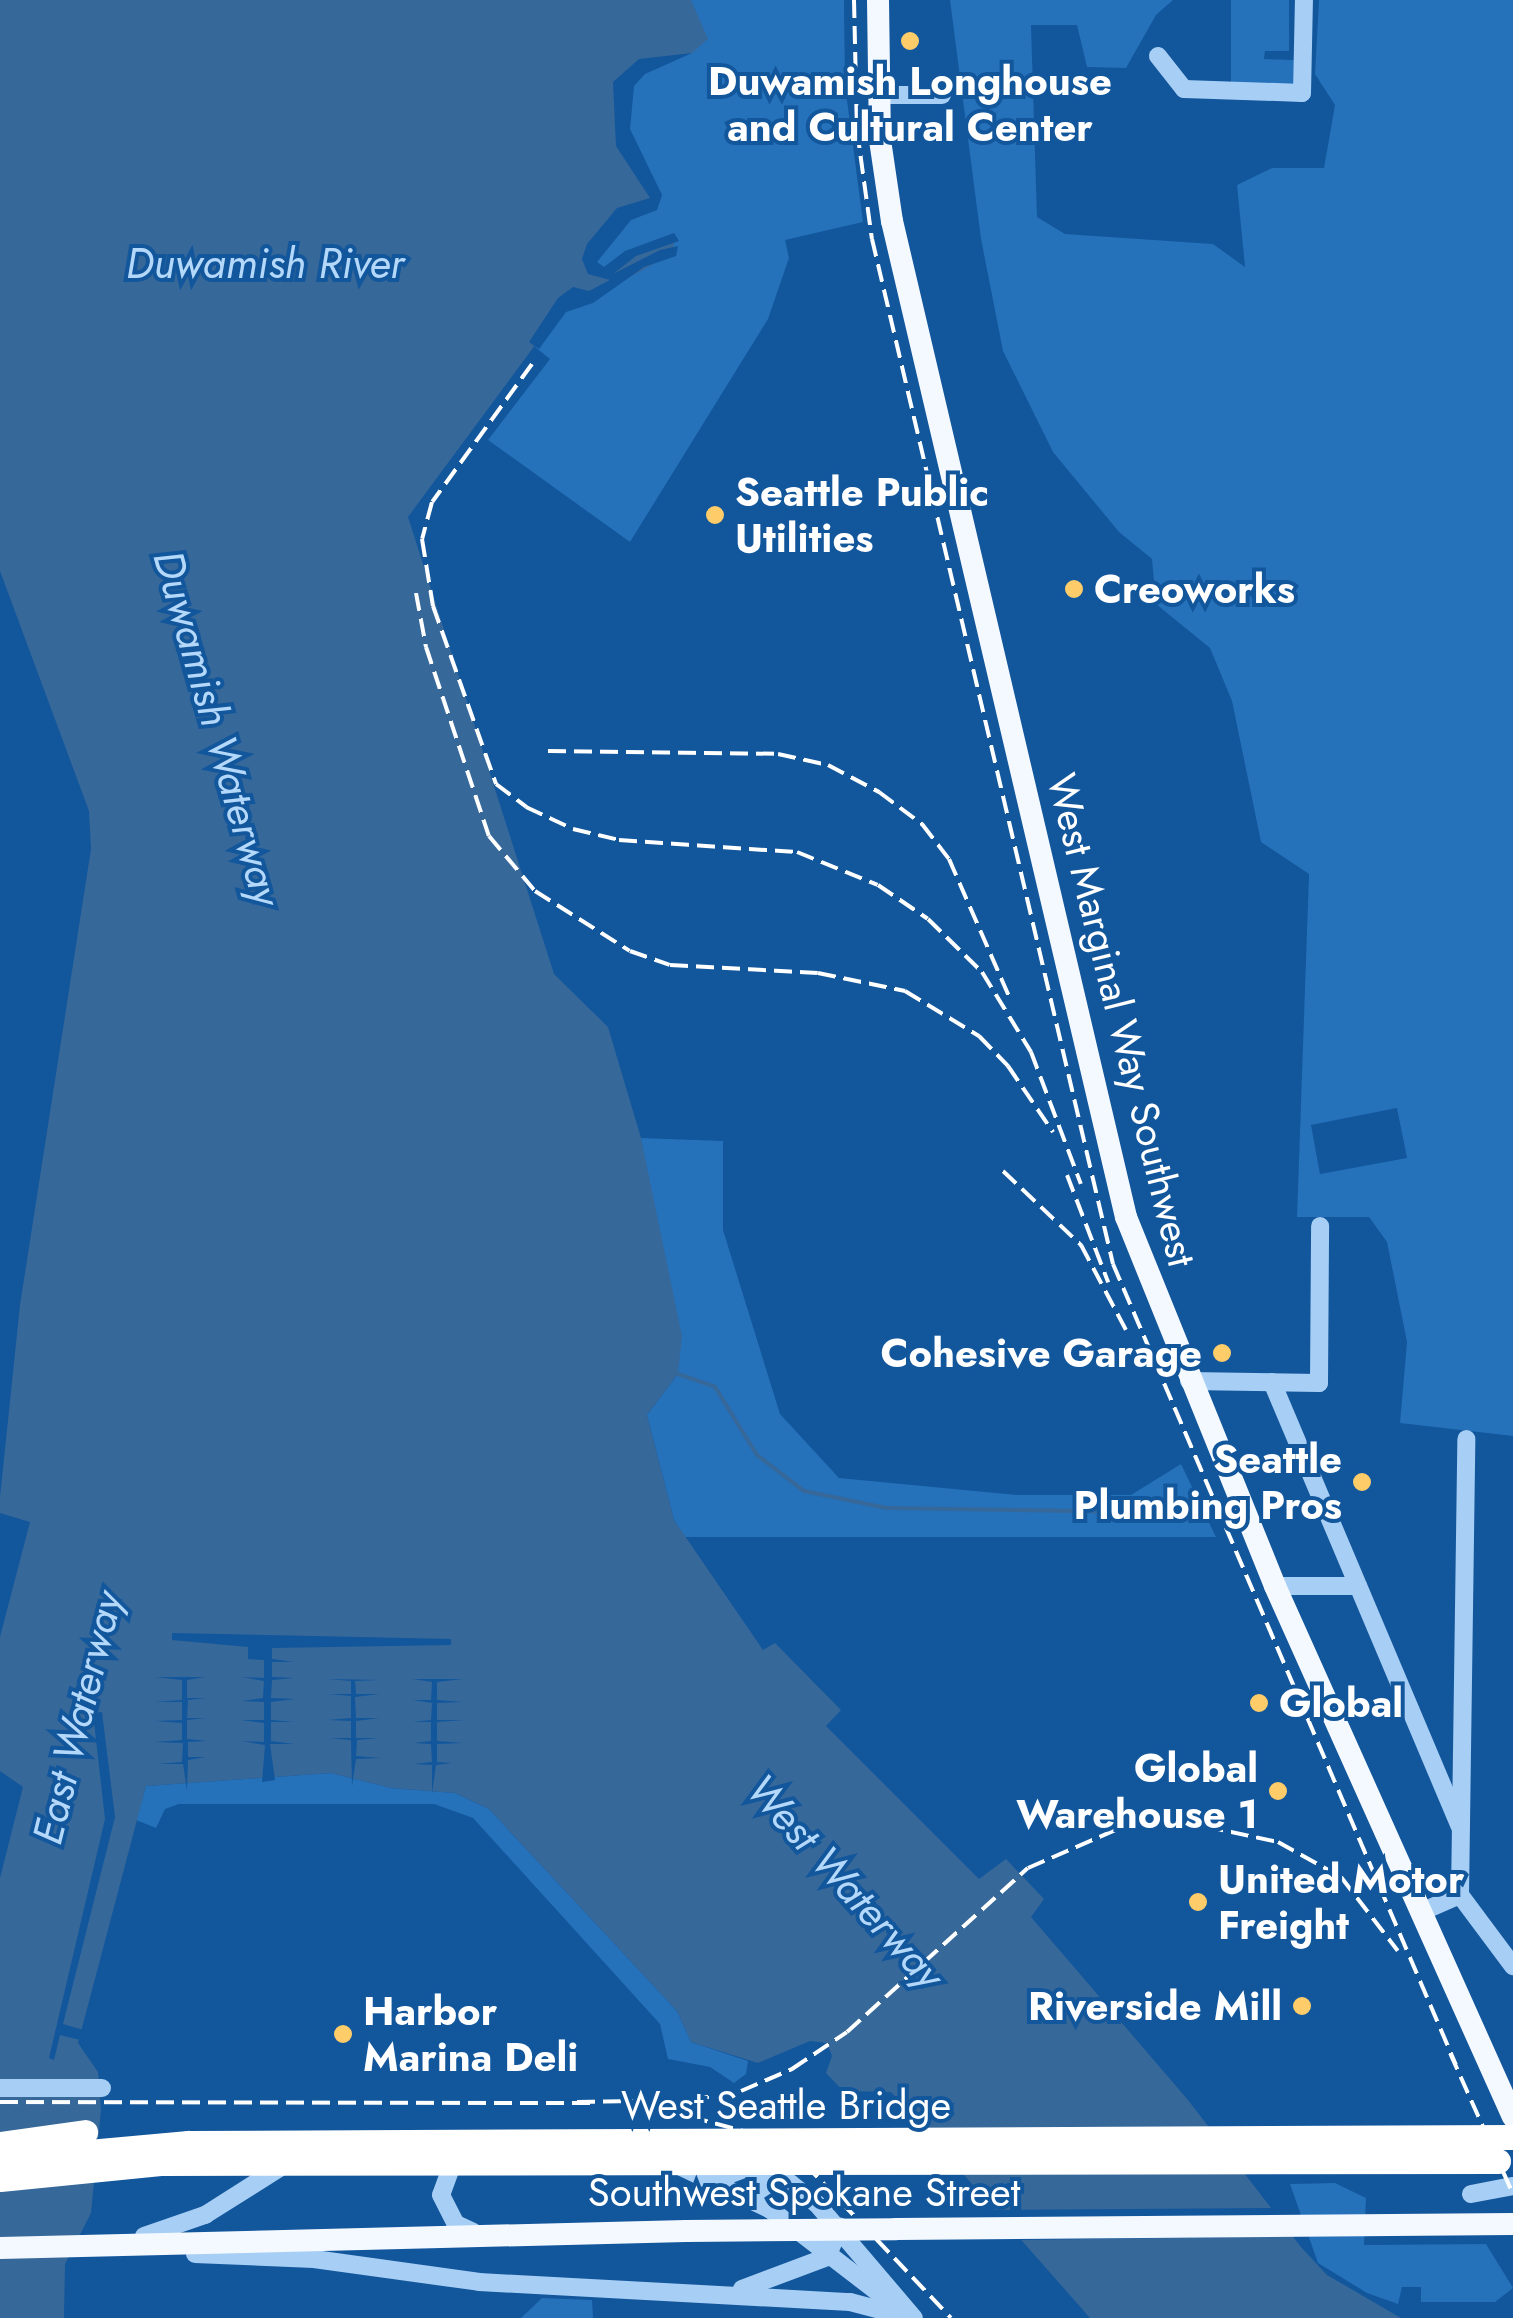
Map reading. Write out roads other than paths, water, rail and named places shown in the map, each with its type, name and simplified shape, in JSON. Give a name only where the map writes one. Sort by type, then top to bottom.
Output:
[{"type":"highway","points":[[0,2144],[190,2128],[935,2128],[1004,2138]]},
{"type":"highway","name":"West Seattle Bridge","points":[[0,2160],[188,2143],[1513,2136]]},
{"type":"highway","name":"West Seattle Bridge","points":[[0,2179],[160,2163],[1498,2161]]},
{"type":"main road","name":"West Marginal Way Southwest","points":[[878,0],[879,95],[892,221],[1123,1204],[1190,1381],[1276,1586],[1513,2118]]},
{"type":"main road","name":"Southwest Spokane Street","points":[[0,2248],[96,2248],[472,2232],[1513,2224]]},
{"type":"street","points":[[1158,56],[1176,86],[1302,93],[1304,0]]},
{"type":"street","points":[[879,95],[942,95]]},
{"type":"street","points":[[1190,1381],[1318,1382],[1320,1226]]},
{"type":"street","points":[[1272,1382],[1460,1826]]},
{"type":"street","points":[[1466,1439],[1460,1894],[1512,1963]]},
{"type":"street","points":[[1276,1586],[1358,1586]]},
{"type":"street","points":[[1421,1912],[1460,1894]]},
{"type":"street","points":[[0,2088],[102,2088]]},
{"type":"street","points":[[472,2232],[456,2224],[440,2194],[451,2159],[469,2148],[636,2156],[714,2180],[771,2210],[912,2318]]},
{"type":"street","points":[[96,2248],[182,2226],[316,2152],[684,2148],[752,2166],[790,2183],[840,2227],[912,2318]]},
{"type":"street","points":[[714,2180],[752,2166]]},
{"type":"street","points":[[752,2166],[771,2210]]},
{"type":"street","points":[[1471,2194],[1513,2186]]},
{"type":"street","points":[[717,2293],[756,2287],[827,2256],[840,2227]]},
{"type":"street","points":[[96,2248],[132,2256],[314,2259],[468,2282],[850,2302],[912,2318]]},
{"type":"water","points":[[0,0],[691,0],[708,39],[692,53],[642,70],[630,84],[626,129],[659,200],[629,215],[594,255],[599,271],[675,238],[672,254],[555,318],[408,517],[554,974],[608,1027],[641,1138],[682,1336],[678,1374],[647,1415],[674,1520],[763,1650],[775,1643],[841,1710],[826,1726],[979,1879],[1006,1859],[1044,1899],[1031,1917],[1188,2100],[1301,2247],[1327,2275],[1401,2318],[1090,2318],[891,2092],[843,2091],[826,2073],[832,2056],[827,2043],[810,2041],[758,2063],[691,2042],[677,2011],[489,1809],[455,1793],[391,1788],[331,1773],[146,1786],[78,2043],[98,2072],[101,2110],[91,2213],[65,2264],[64,2318],[0,2318],[0,1878],[23,1787],[0,1771],[0,1637],[30,1522],[0,1513],[0,1497],[20,1305],[91,849],[89,811],[0,571]]},
{"type":"waterway","points":[[678,1374],[715,1387],[757,1455],[804,1491],[886,1508],[1134,1512]]},
{"type":"railway","points":[[854,0],[857,130],[872,239],[1113,1264],[1456,2065]]},
{"type":"railway","points":[[532,364],[432,502],[422,539],[433,606],[496,784],[526,807],[573,829],[619,840],[797,852],[878,885],[928,919],[982,972],[1031,1052],[1081,1184]]},
{"type":"railway","points":[[416,593],[426,647],[489,836],[535,891],[630,951],[670,965],[818,973],[905,991],[979,1036],[1008,1066],[1053,1132]]},
{"type":"railway","points":[[548,751],[778,754],[828,765],[879,792],[922,824],[949,859],[1011,1001]]},
{"type":"railway","points":[[1003,1171],[1081,1245],[1126,1330]]},
{"type":"railway","points":[[1067,1175],[1108,1282]]},
{"type":"railway","points":[[577,2102],[691,2100],[741,2091],[792,2069],[847,2032],[1028,1868],[1120,1828],[1180,1821],[1278,1842],[1341,1877],[1398,1951]]},
{"type":"railway","points":[[1450,2053],[1513,2194]]},
{"type":"railway","points":[[0,2102],[590,2103]]},
{"type":"railway","points":[[665,2110],[758,2135],[805,2164],[951,2318]]},
{"type":"place","name":"Duwamish Longhouse and Cultural Center","points":[[910,41]]},
{"type":"place","name":"Seattle Public Utilities","points":[[715,515]]},
{"type":"place","name":"Creoworks","points":[[1074,589]]},
{"type":"place","name":"Cohesive Garage","points":[[1222,1353]]},
{"type":"place","name":"Seattle Plumbing Pros","points":[[1362,1482]]},
{"type":"place","name":"Global","points":[[1259,1703]]},
{"type":"place","name":"Global Warehouse 1","points":[[1278,1791]]},
{"type":"place","name":"United Motor Freight","points":[[1198,1902]]},
{"type":"place","name":"Riverside Mill","points":[[1302,2006]]},
{"type":"place","name":"Harbor Marina Deli","points":[[343,2034]]},
{"type":"water label","name":"Duwamish River","points":[[265,264]]},
{"type":"water label","name":"Duwamish Waterway","points":[[217,728]]},
{"type":"water label","name":"East Waterway","points":[[78,1718]]},
{"type":"water label","name":"West Waterway","points":[[845,1882]]}]
